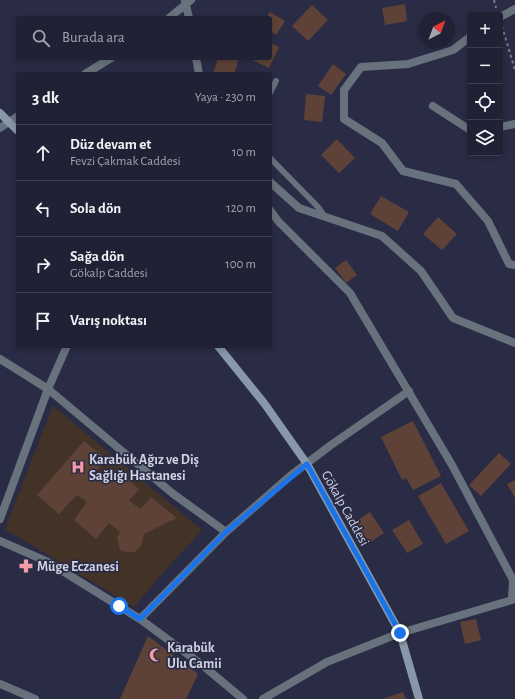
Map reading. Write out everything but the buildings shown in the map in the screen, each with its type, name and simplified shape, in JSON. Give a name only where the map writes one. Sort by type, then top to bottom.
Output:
[{"type":"street","points":[[171,16],[187,1]]},
{"type":"street","points":[[187,1],[189,16]]},
{"type":"street","points":[[503,16],[515,10]]},
{"type":"street","points":[[467,39],[453,50],[408,64],[361,67],[344,90],[344,119],[382,143],[403,170],[456,184],[488,221],[509,264],[515,265]]},
{"type":"street","points":[[88,72],[108,60]]},
{"type":"street","points":[[196,60],[199,72]]},
{"type":"street","points":[[434,106],[467,128]]},
{"type":"street","points":[[0,113],[10,121],[16,128]]},
{"type":"street","points":[[0,128],[16,117]]},
{"type":"street","points":[[503,126],[515,124]]},
{"type":"street","points":[[272,184],[299,208],[382,236],[421,271],[453,318],[515,343]]},
{"type":"street","points":[[263,699],[327,662],[400,633],[512,600],[513,580],[452,465],[350,293],[278,221],[272,213]]},
{"type":"street","points":[[0,519],[48,389],[66,348]]},
{"type":"street","name":"Gökalp Caddesi","points":[[220,348],[264,403],[307,464],[400,633],[419,699]]},
{"type":"street","points":[[0,360],[48,389],[172,493],[226,532]]},
{"type":"street","points":[[140,619],[226,532],[331,445],[409,391]]},
{"type":"street","points":[[0,541],[48,562],[140,619],[201,664],[243,699]]},
{"type":"street","points":[[0,684],[35,699]]},
{"type":"lane","points":[[272,89],[276,81]]},
{"type":"lane","points":[[272,160],[318,207],[324,216]]},
{"type":"path","points":[[503,31],[515,70]]},
{"type":"shaded area","name":"Karabük Ağız ve Diş Sağlığı Hastanesi","points":[[53,406],[202,530],[134,607],[5,529]]},
{"type":"place","name":"Karabük Ağız ve Diş Sağlığı Hastanesi","points":[[78,467]]},
{"type":"place","name":"Müge Eczanesi","points":[[26,566]]},
{"type":"place","name":"Karabük Ulu Camii","points":[[156,655]]},
{"type":"route","points":[[119,606],[140,619],[226,532],[290,476],[307,464],[400,633]]}]
